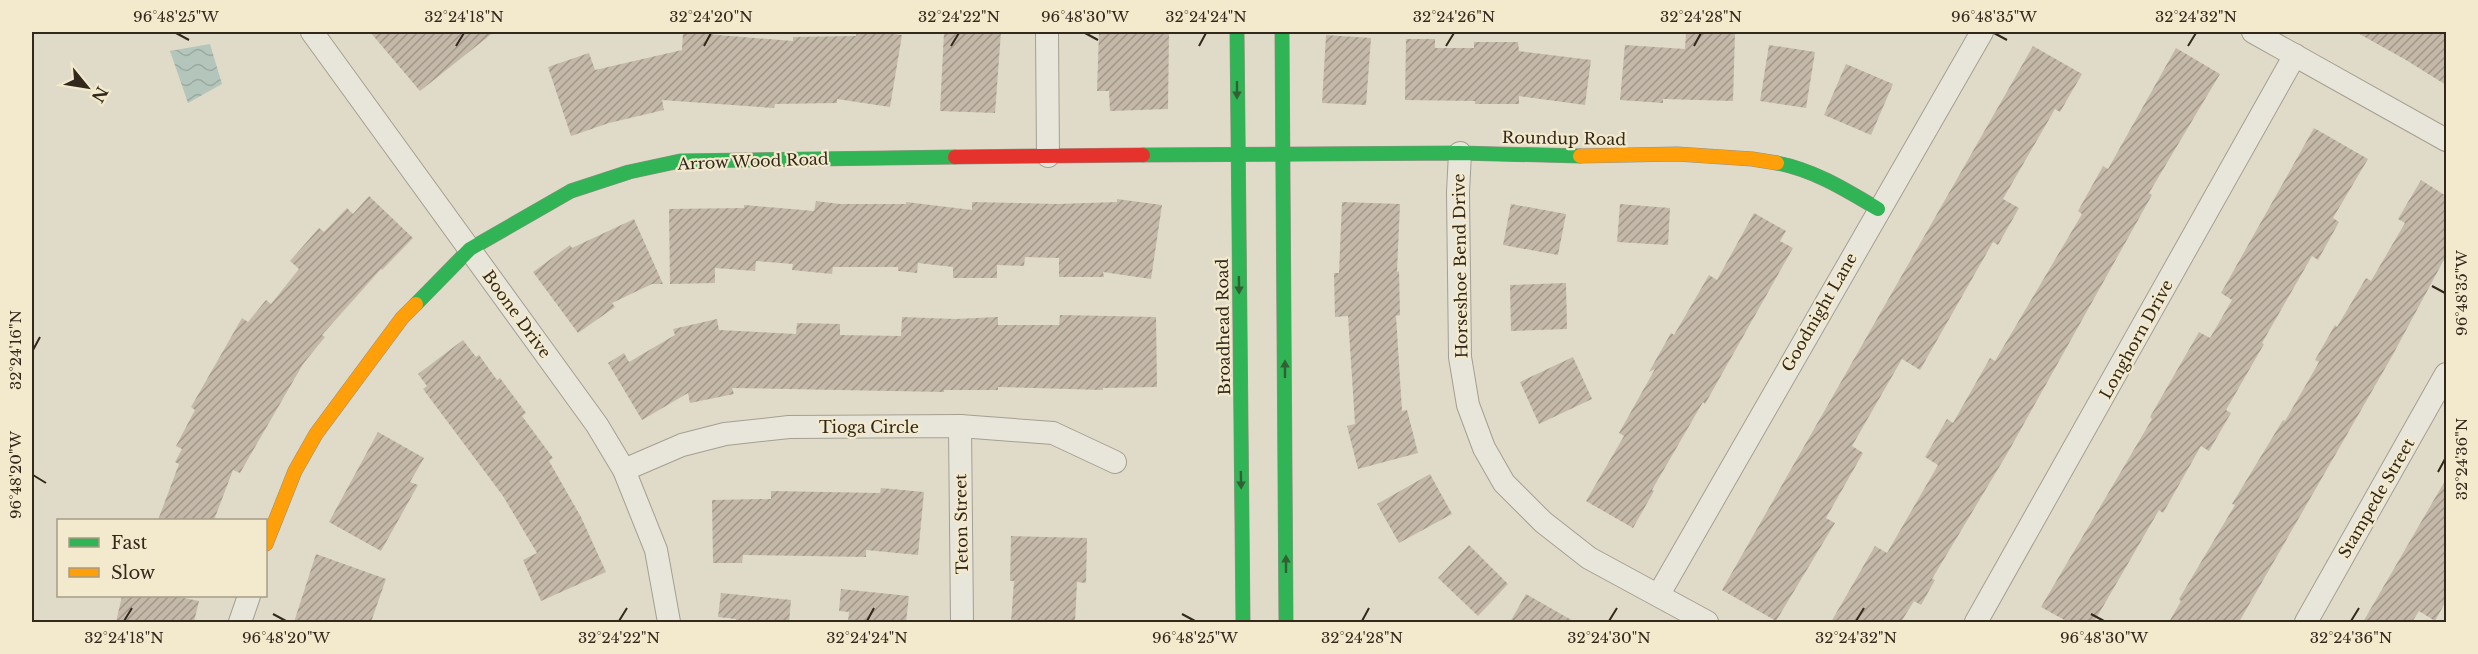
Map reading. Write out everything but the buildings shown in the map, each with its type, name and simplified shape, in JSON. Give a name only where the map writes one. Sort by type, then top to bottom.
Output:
[{"type":"street","name":"Boone Drive","points":[[312,32],[597,425],[624,470],[656,550],[669,622]]},
{"type":"street","points":[[1047,32],[1048,156]]},
{"type":"street","name":"Broadhead Road","points":[[1237,32],[1243,622]]},
{"type":"street","points":[[1282,32],[1286,622]]},
{"type":"street","name":"Goodnight Lane","points":[[1659,594],[1878,209],[1982,32]]},
{"type":"street","points":[[2253,32],[2446,140]]},
{"type":"street","name":"Longhorn Drive","points":[[1976,622],[2295,55]]},
{"type":"street","name":"Roundup Road","points":[[1238,154],[1460,153],[1611,157],[1677,154],[1752,159],[1793,166],[1838,184],[1878,209]]},
{"type":"street","name":"Horseshoe Bend Drive","points":[[1460,153],[1458,192],[1460,357],[1468,405],[1484,448],[1504,483],[1543,522],[1589,558],[1707,622]]},
{"type":"street","name":"Arrow Wood Road","points":[[267,541],[295,471],[316,434],[402,318],[470,249],[571,191],[629,172],[680,161],[1238,154]]},
{"type":"street","name":"Stampede Street","points":[[2306,622],[2446,374]]},
{"type":"street","name":"Tioga Circle","points":[[624,470],[682,445],[725,434],[789,427],[960,426],[1053,433],[1115,462]]},
{"type":"street","name":"Teton Street","points":[[960,426],[962,622]]},
{"type":"street","points":[[240,622],[249,597]]},
{"type":"water","points":[[210,44],[222,84],[188,103],[170,51]]},
{"type":"traffic: fast","points":[[1237,32],[1243,622]]},
{"type":"traffic: fast","points":[[1282,32],[1286,622]]},
{"type":"traffic: fast","points":[[1143,155],[1460,153],[1580,156]]},
{"type":"traffic: fast","points":[[416,304],[470,249],[571,191],[629,172],[680,161],[955,157]]},
{"type":"traffic: fast","points":[[1777,163],[1804,170],[1878,209]]},
{"type":"traffic: slow","points":[[1580,156],[1677,154],[1777,163]]},
{"type":"traffic: slow","points":[[267,541],[295,471],[316,434],[402,318],[416,304]]},
{"type":"traffic: jam","points":[[955,157],[1143,155]]}]
